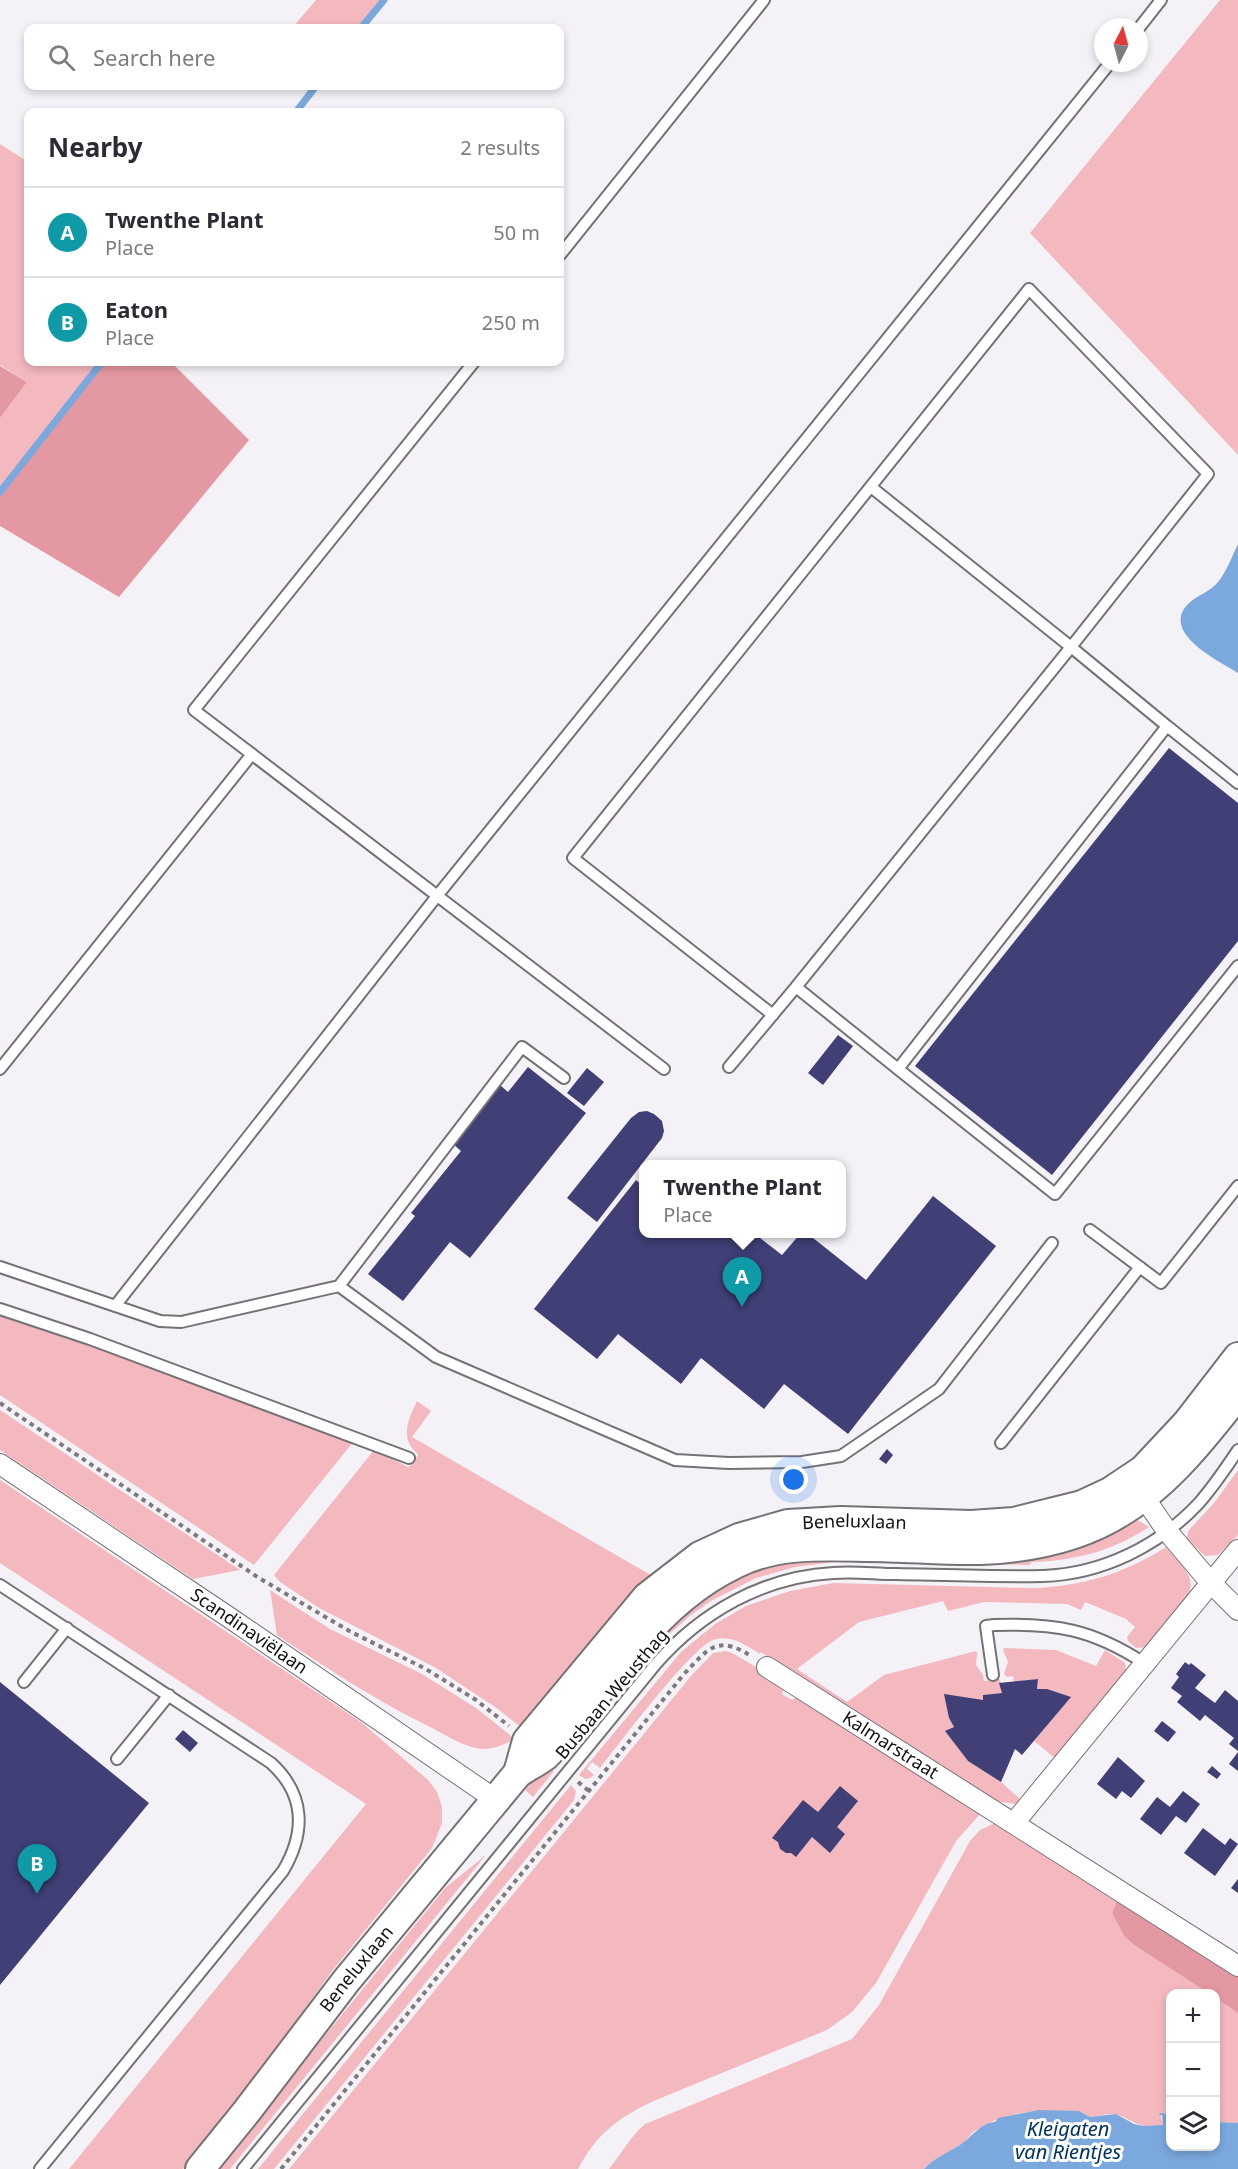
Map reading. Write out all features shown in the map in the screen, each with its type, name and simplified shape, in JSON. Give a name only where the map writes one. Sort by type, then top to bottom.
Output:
[{"type":"street","name":"Beneluxlaan","points":[[200,2169],[346,1981],[518,1773],[545,1756],[635,1645],[698,1584],[736,1563],[766,1551],[800,1547],[982,1550],[1019,1547],[1048,1541],[1101,1523],[1123,1511],[1137,1487],[1143,1470],[1187,1423],[1238,1357]]},
{"type":"street","name":"Beneluxlaan","points":[[518,1773],[527,1741],[647,1597],[700,1556],[740,1538],[788,1524],[820,1522],[971,1525],[1014,1522],[1082,1505],[1110,1492],[1137,1487],[1186,1455],[1238,1394]]},
{"type":"street","name":"Scandinaviëlaan","points":[[0,1464],[496,1800]]},
{"type":"street","points":[[1137,1487],[1167,1531],[1210,1582],[1238,1610]]},
{"type":"street","points":[[1014,1823],[1238,1550]]},
{"type":"street","name":"Kalmarstraat","points":[[767,1666],[1238,1966]]},
{"type":"lane","points":[[564,250],[764,0]]},
{"type":"lane","points":[[1147,18],[1161,0]]},
{"type":"lane","points":[[115,1306],[437,896],[1103,72]]},
{"type":"lane","points":[[729,1067],[773,1015],[796,987],[1071,648],[1208,474],[1029,289],[573,858],[773,1015]]},
{"type":"lane","points":[[471,366],[194,710],[664,1069]]},
{"type":"lane","points":[[871,487],[1238,783]]},
{"type":"lane","points":[[898,1069],[1167,726]]},
{"type":"lane","points":[[0,1069],[252,754]]},
{"type":"lane","points":[[796,987],[1055,1194],[1238,966]]},
{"type":"lane","points":[[0,1267],[160,1321],[181,1322],[339,1286],[522,1047],[564,1078]]},
{"type":"lane","points":[[1090,1230],[1161,1283],[1238,1186]]},
{"type":"lane","points":[[339,1286],[436,1357],[675,1460],[729,1463],[802,1462],[841,1456],[939,1389],[1052,1243]]},
{"type":"lane","points":[[1001,1443],[1140,1267]]},
{"type":"lane","points":[[0,1309],[146,1360],[410,1458]]},
{"type":"lane","name":"Busbaan Weusthag","points":[[243,2169],[655,1665],[680,1638],[719,1609],[761,1588],[798,1578],[843,1572],[1031,1576],[1087,1570],[1117,1560],[1147,1545],[1167,1531],[1199,1503],[1238,1450]]},
{"type":"lane","points":[[0,1585],[271,1763],[284,1774],[292,1789],[299,1822],[297,1840],[284,1871],[40,2169]]},
{"type":"lane","points":[[993,1675],[986,1626],[994,1625],[1046,1625],[1075,1631],[1102,1639],[1144,1664]]},
{"type":"lane","points":[[24,1682],[67,1628]]},
{"type":"lane","points":[[117,1759],[169,1695]]},
{"type":"path","points":[[0,1403],[259,1578],[351,1632],[426,1669],[476,1700],[527,1741]]},
{"type":"path","points":[[281,2169],[684,1674],[707,1650],[720,1645],[732,1646],[767,1666]]},
{"type":"path","points":[[566,1773],[589,1791]]},
{"type":"shaded area","points":[[316,0],[384,0],[364,24],[296,24]]},
{"type":"shaded area","points":[[1220,0],[1238,0],[1238,455],[1030,233]]},
{"type":"shaded area","points":[[0,144],[24,159],[24,366],[99,366],[0,492],[0,418],[27,382],[0,365]]},
{"type":"shaded area","points":[[0,366],[27,382],[0,418]]},
{"type":"shaded area","points":[[99,366],[175,366],[249,440],[119,597],[0,526],[0,492]]},
{"type":"shaded area","points":[[0,1313],[99,1346],[354,1441],[254,1565],[0,1395]]},
{"type":"shaded area","points":[[417,1401],[431,1411],[412,1437],[654,1577],[524,1730],[498,1709],[436,1668],[319,1608],[280,1582],[274,1575],[374,1450],[408,1467],[414,1463],[418,1454],[409,1442],[407,1429]]},
{"type":"shaded area","points":[[0,1410],[240,1570],[193,1579],[0,1450]]},
{"type":"shaded area","points":[[1238,1470],[1238,1535],[1218,1555],[1205,1556],[1187,1539],[1188,1531],[1214,1503]]},
{"type":"shaded area","points":[[0,1480],[361,1722],[428,1780],[437,1792],[442,1807],[442,1823],[432,1848],[332,1971],[238,2102],[183,2169],[69,2169],[366,1804],[0,1563]]},
{"type":"shaded area","points":[[1134,1518],[1149,1527],[1121,1542],[1093,1553],[1078,1557],[1031,1562],[1030,1565],[843,1561],[795,1567],[756,1578],[711,1601],[691,1615],[665,1638],[561,1761],[553,1754],[652,1632],[756,1562]]},
{"type":"shaded area","points":[[1166,1547],[1188,1574],[1191,1586],[1189,1593],[1146,1647],[1136,1648],[1128,1641],[1127,1637],[1135,1627],[1126,1619],[1085,1602],[1081,1610],[1067,1604],[984,1602],[948,1611],[943,1601],[859,1622],[797,1669],[847,1702],[884,1675],[976,1651],[976,1665],[984,1681],[1000,1679],[1002,1693],[983,1695],[983,1700],[949,1718],[954,1727],[946,1732],[968,1761],[1001,1782],[1021,1800],[1015,1804],[996,1801],[793,1671],[791,1674],[761,1652],[760,1654],[738,1641],[726,1638],[713,1640],[689,1660],[655,1698],[600,1768],[592,1762],[587,1769],[594,1775],[585,1779],[579,1775],[681,1652],[715,1624],[746,1606],[790,1591],[833,1583],[1032,1588],[1068,1585],[1119,1571]]},
{"type":"shaded area","points":[[270,1590],[330,1629],[422,1674],[476,1708],[515,1739],[491,1748],[470,1747],[413,1719],[354,1685],[277,1635]]},
{"type":"shaded area","points":[[1004,1648],[1056,1650],[1096,1666],[1105,1650],[1125,1663],[1126,1672],[1055,1758],[1034,1741],[1070,1697],[1047,1689],[1037,1689],[1038,1679],[1014,1682],[1013,1676],[1007,1677],[1004,1674],[1008,1662]]},
{"type":"shaded area","points":[[726,1651],[783,1683],[785,1686],[782,1694],[792,1700],[797,1697],[982,1812],[956,1841],[876,1983],[852,2012],[827,2030],[656,2100],[631,2113],[601,2136],[578,2169],[289,2169],[691,1676],[713,1653]]},
{"type":"shaded area","points":[[545,1764],[554,1771],[533,1797],[525,1790]]},
{"type":"shaded area","points":[[571,1785],[576,1791],[574,1800],[274,2169],[258,2169]]},
{"type":"shaded area","points":[[997,1822],[1119,1896],[1112,1913],[1124,1936],[1134,1945],[1202,1989],[1166,1989],[1166,2114],[1160,2113],[1163,2125],[1150,2127],[1139,2125],[1115,2114],[1090,2117],[1079,2112],[1048,2111],[1015,2114],[994,2121],[973,2132],[962,2144],[937,2158],[924,2169],[609,2169],[645,2124],[852,2039],[879,2005],[970,1841],[980,1830]]},
{"type":"shaded area","points":[[486,1855],[230,2169],[216,2169],[446,1887]]},
{"type":"shaded area","points":[[1119,1896],[1238,1974],[1238,2013],[1220,2001],[1220,1989],[1202,1989],[1134,1945],[1124,1936],[1112,1913]]},
{"type":"shaded area","points":[[1220,2001],[1238,2013],[1238,2123],[1220,2122]]},
{"type":"water","points":[[1238,544],[1238,673],[1195,645],[1181,625],[1181,615],[1188,604],[1218,582]]},
{"type":"water","name":"Kleigaten van Rientjes","points":[[1039,2110],[1079,2111],[1090,2117],[1116,2114],[1134,2124],[1143,2126],[1163,2125],[1162,2115],[1159,2115],[1166,2114],[1166,2151],[1220,2151],[1220,2122],[1238,2123],[1238,2169],[924,2169],[960,2145],[980,2128],[995,2122],[998,2118]]},
{"type":"building","points":[[1169,748],[1238,803],[1238,941],[1052,1175],[915,1066]]},
{"type":"building","points":[[838,1035],[853,1046],[823,1085],[808,1073]]},
{"type":"building","points":[[528,1067],[586,1113],[470,1258],[450,1242],[403,1301],[368,1274],[415,1216],[411,1213],[461,1151],[453,1144],[500,1085],[508,1092]]},
{"type":"building","points":[[587,1068],[604,1082],[584,1106],[567,1093]]},
{"type":"building","points":[[647,1111],[662,1121],[664,1131],[662,1138],[645,1160],[639,1160],[639,1168],[597,1222],[567,1198],[631,1118],[639,1112]]},
{"type":"building","points":[[636,1180],[639,1183],[639,1238],[760,1238],[782,1255],[797,1238],[813,1238],[866,1280],[933,1196],[996,1246],[848,1434],[784,1384],[764,1409],[701,1358],[681,1384],[618,1334],[597,1359],[534,1309]]},
{"type":"building","points":[[887,1449],[893,1455],[886,1464],[879,1459]]},
{"type":"building","points":[[1185,1662],[1189,1665],[1191,1663],[1206,1675],[1195,1688],[1215,1703],[1225,1690],[1238,1701],[1238,1751],[1229,1744],[1234,1738],[1205,1715],[1200,1721],[1177,1702],[1182,1696],[1171,1688],[1179,1677],[1176,1674]]},
{"type":"building","points":[[1038,1679],[1037,1689],[1047,1689],[1071,1697],[1022,1755],[1015,1749],[1001,1782],[968,1761],[945,1731],[954,1727],[949,1718],[944,1694],[983,1700],[983,1695],[1002,1693],[999,1683]]},
{"type":"building","points":[[0,1682],[149,1803],[0,1985]]},
{"type":"building","points":[[1162,1721],[1176,1732],[1168,1742],[1154,1731]]},
{"type":"building","points":[[183,1730],[198,1743],[190,1752],[175,1739]]},
{"type":"building","points":[[1238,1752],[1238,1771],[1229,1764]]},
{"type":"building","points":[[1118,1757],[1145,1781],[1131,1798],[1122,1791],[1116,1799],[1097,1784]]},
{"type":"building","points":[[1212,1766],[1221,1774],[1217,1779],[1207,1772]]},
{"type":"building","points":[[840,1786],[858,1801],[837,1827],[845,1834],[830,1853],[812,1837],[796,1857],[780,1849],[778,1842],[772,1838],[803,1800],[818,1812]]},
{"type":"building","points":[[1183,1791],[1200,1804],[1186,1823],[1176,1816],[1161,1835],[1140,1819],[1157,1797],[1170,1807]]},
{"type":"building","points":[[1203,1828],[1225,1845],[1230,1838],[1238,1844],[1215,1876],[1184,1853]]},
{"type":"building","points":[[1238,1879],[1238,1893],[1231,1888]]},
{"type":"waterway","points":[[364,24],[384,0]]},
{"type":"waterway","points":[[299,108],[313,90]]},
{"type":"waterway","points":[[0,492],[99,366]]},
{"type":"place","name":"Twenthe Plant","points":[[742,1307]]},
{"type":"place","name":"Eaton","points":[[37,1894]]}]
